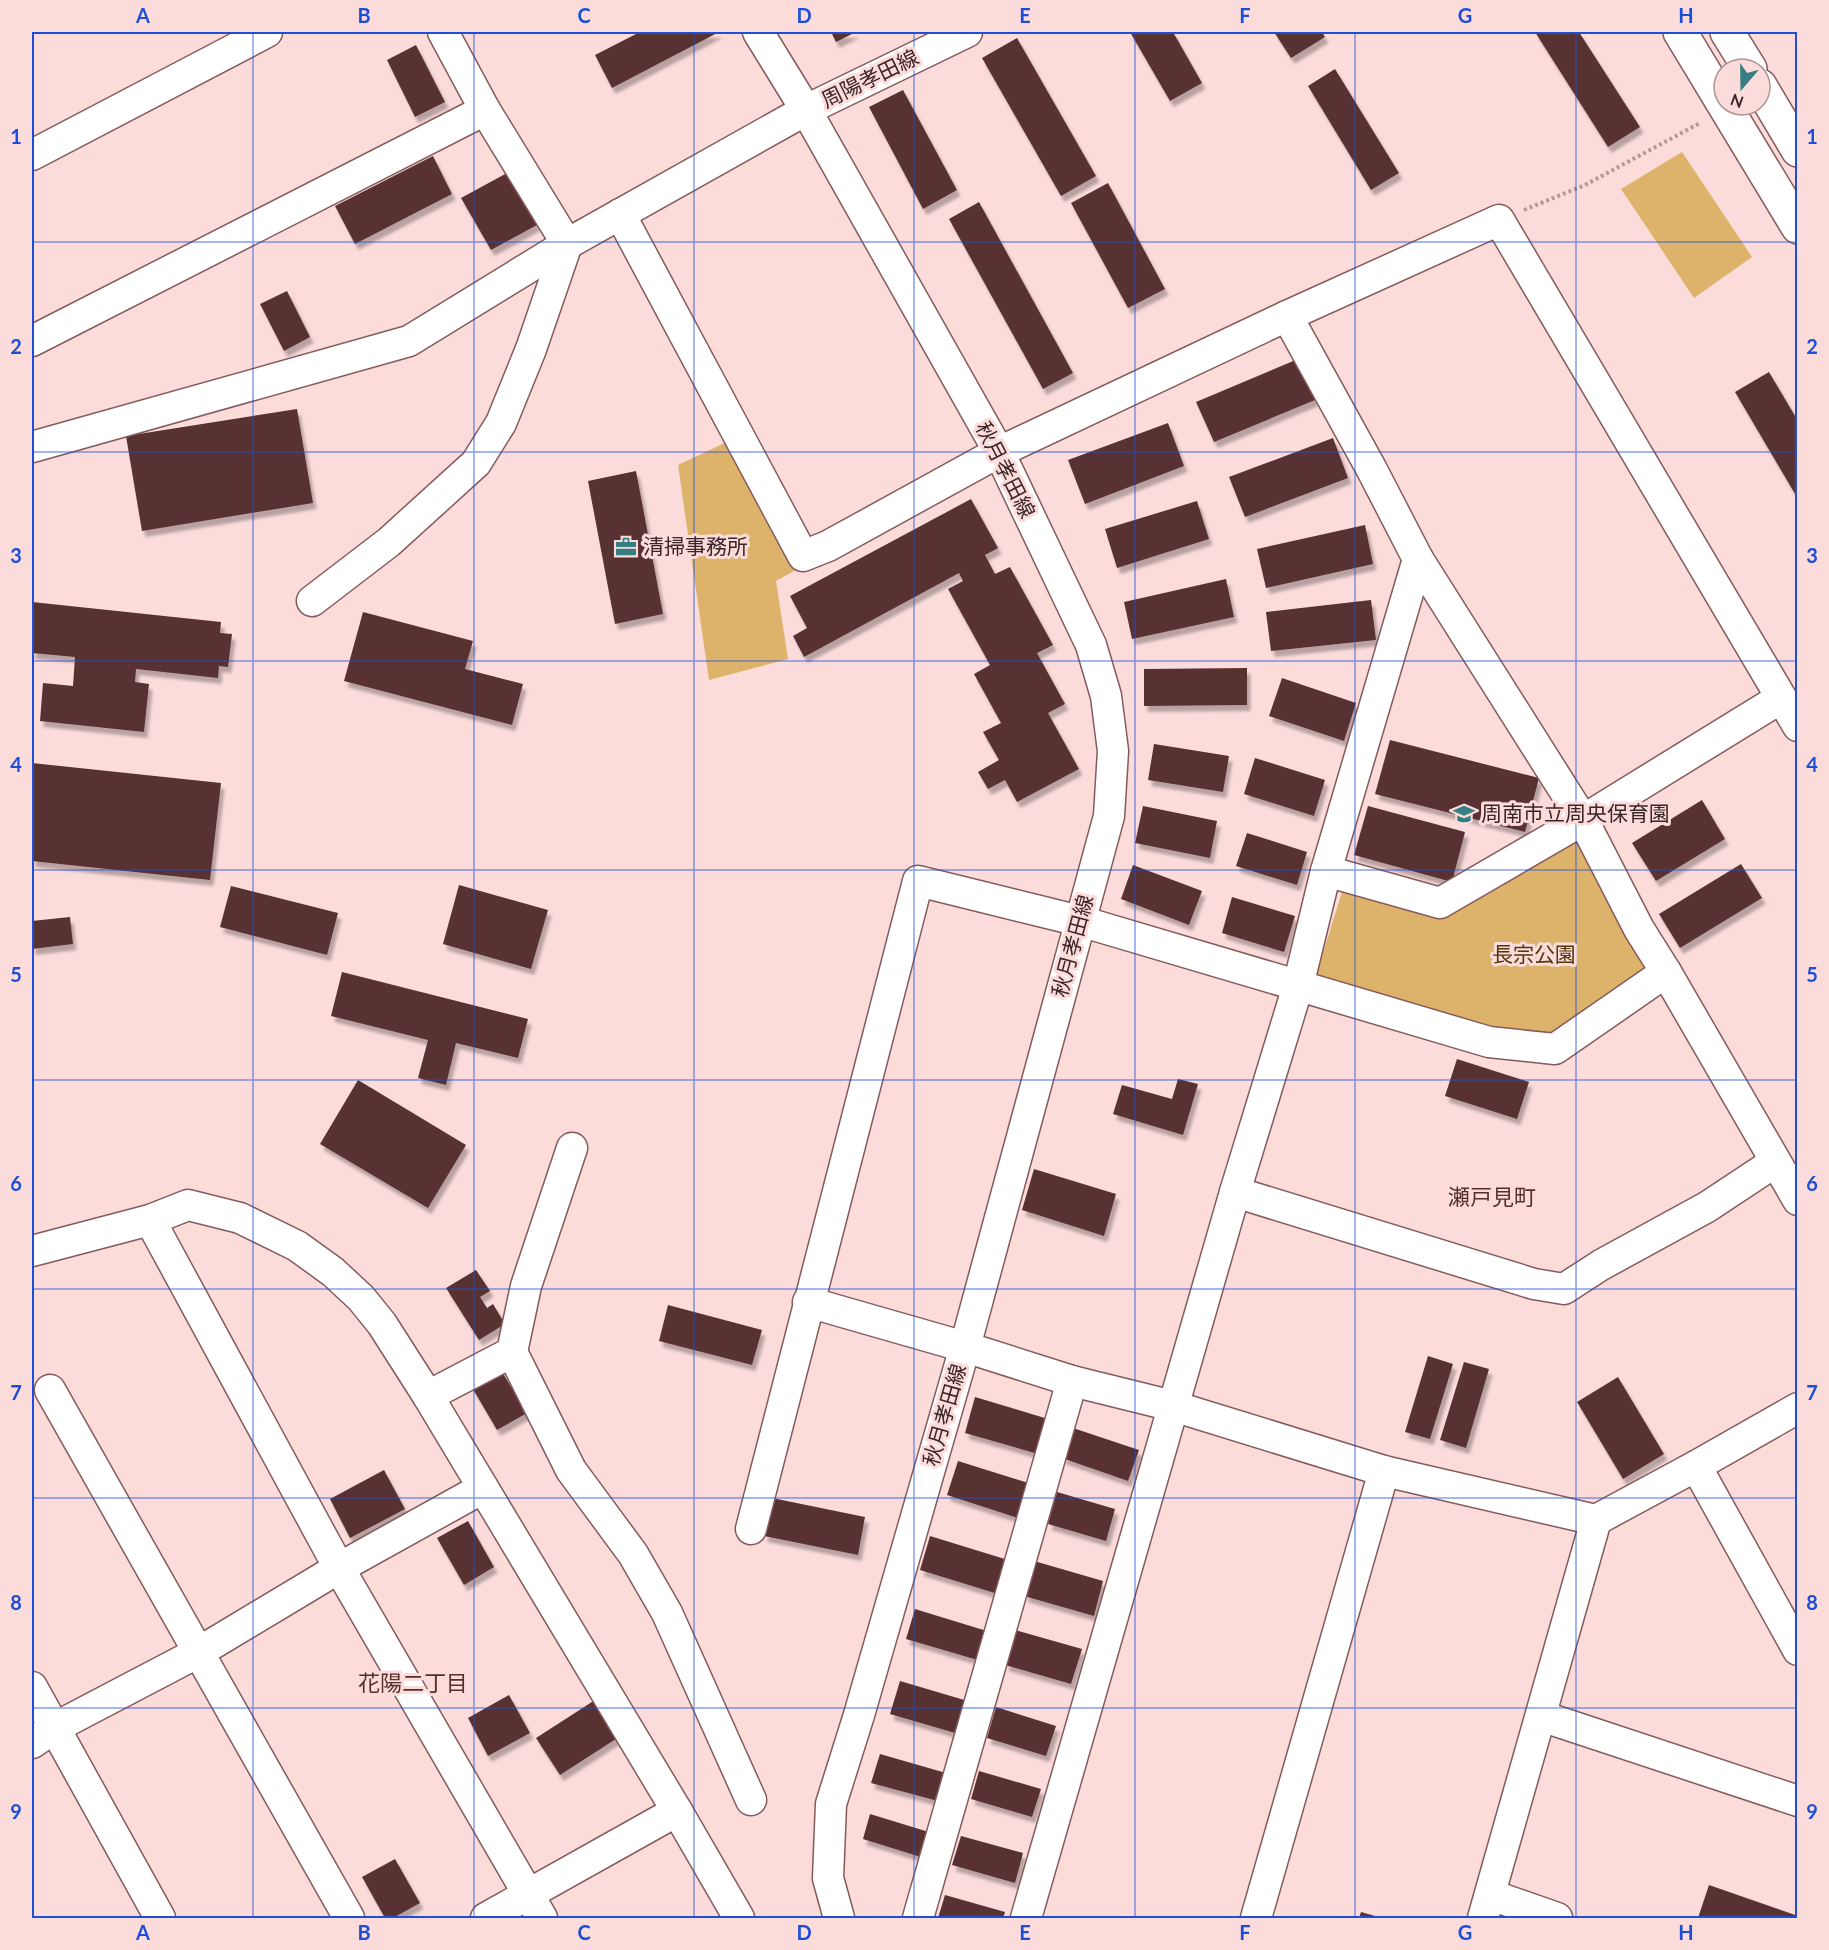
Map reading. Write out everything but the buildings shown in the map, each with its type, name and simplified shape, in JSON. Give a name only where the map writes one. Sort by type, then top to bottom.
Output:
[{"type":"highway","points":[[1680,32],[1712,86]]},
{"type":"highway","points":[[1727,32],[1743,57]]},
{"type":"highway","points":[[1772,107],[1797,150]]},
{"type":"highway","points":[[1731,117],[1797,227]]},
{"type":"street","points":[[32,155],[267,32]]},
{"type":"street","points":[[312,601],[389,542],[476,463],[501,423],[531,349],[567,244],[485,110],[443,32]]},
{"type":"street","name":"秋月孝田線","points":[[759,32],[806,110],[999,452],[1091,645],[1106,696],[1113,751],[1108,816],[1080,921],[965,1347],[859,1715],[831,1804],[828,1878],[839,1918]]},
{"type":"street","name":"周陽孝田線","points":[[33,443],[409,341],[567,244],[806,110],[967,32]]},
{"type":"street","points":[[32,340],[485,110]]},
{"type":"street","points":[[620,214],[803,556],[828,546],[999,452],[1287,316],[1499,220],[1797,726]]},
{"type":"street","points":[[1287,316],[1418,559],[1583,820],[1640,929],[1797,1200]]},
{"type":"street","points":[[1026,1918],[1235,1192],[1298,986],[1326,871],[1418,559]]},
{"type":"street","points":[[1326,871],[1440,903],[1583,820],[1781,698]]},
{"type":"street","points":[[751,1529],[918,880],[1080,921],[1489,1042],[1555,1049],[1666,972]]},
{"type":"street","points":[[572,1148],[526,1286],[512,1352],[571,1470],[633,1554],[667,1613],[751,1800]]},
{"type":"street","points":[[1235,1192],[1534,1284],[1564,1289],[1601,1265],[1707,1207],[1775,1162]]},
{"type":"street","points":[[32,1251],[150,1220],[188,1205],[240,1218],[297,1246],[333,1272],[361,1298],[382,1324],[428,1396],[739,1918]]},
{"type":"street","points":[[150,1220],[339,1568],[535,1907]]},
{"type":"street","points":[[808,1302],[1072,1380],[1173,1406],[1384,1471],[1596,1520],[1797,1408]]},
{"type":"street","points":[[428,1396],[512,1352]]},
{"type":"street","points":[[918,1918],[1072,1380]]},
{"type":"street","points":[[50,1390],[349,1918]]},
{"type":"street","points":[[1696,1466],[1797,1650]]},
{"type":"street","points":[[1256,1918],[1384,1471]]},
{"type":"street","points":[[43,1736],[199,1652],[339,1568],[483,1488]]},
{"type":"street","points":[[1557,1918],[1487,1906],[1596,1520]]},
{"type":"street","points":[[32,1687],[43,1736],[160,1918]]},
{"type":"street","points":[[1541,1716],[1797,1801]]},
{"type":"street","points":[[486,1918],[535,1907],[677,1811]]},
{"type":"path","points":[[1499,220],[1585,185],[1712,117]]},
{"type":"green space","points":[[1682,152],[1752,257],[1694,298],[1621,189]]},
{"type":"green space","points":[[731,440],[801,567],[776,581],[788,659],[709,680],[678,465]]},
{"type":"green space","name":"長宗公園","points":[[1579,839],[1647,973],[1555,1037],[1509,1034],[1315,978],[1343,889],[1432,916]]},
{"type":"place","name":"清掃事務所","points":[[626,547]]},
{"type":"place","name":"周南市立周央保育園","points":[[1464,814]]},
{"type":"district","name":"瀬戸見町","points":[[1492,1197]]},
{"type":"district","name":"花陽二丁目","points":[[413,1683]]}]
